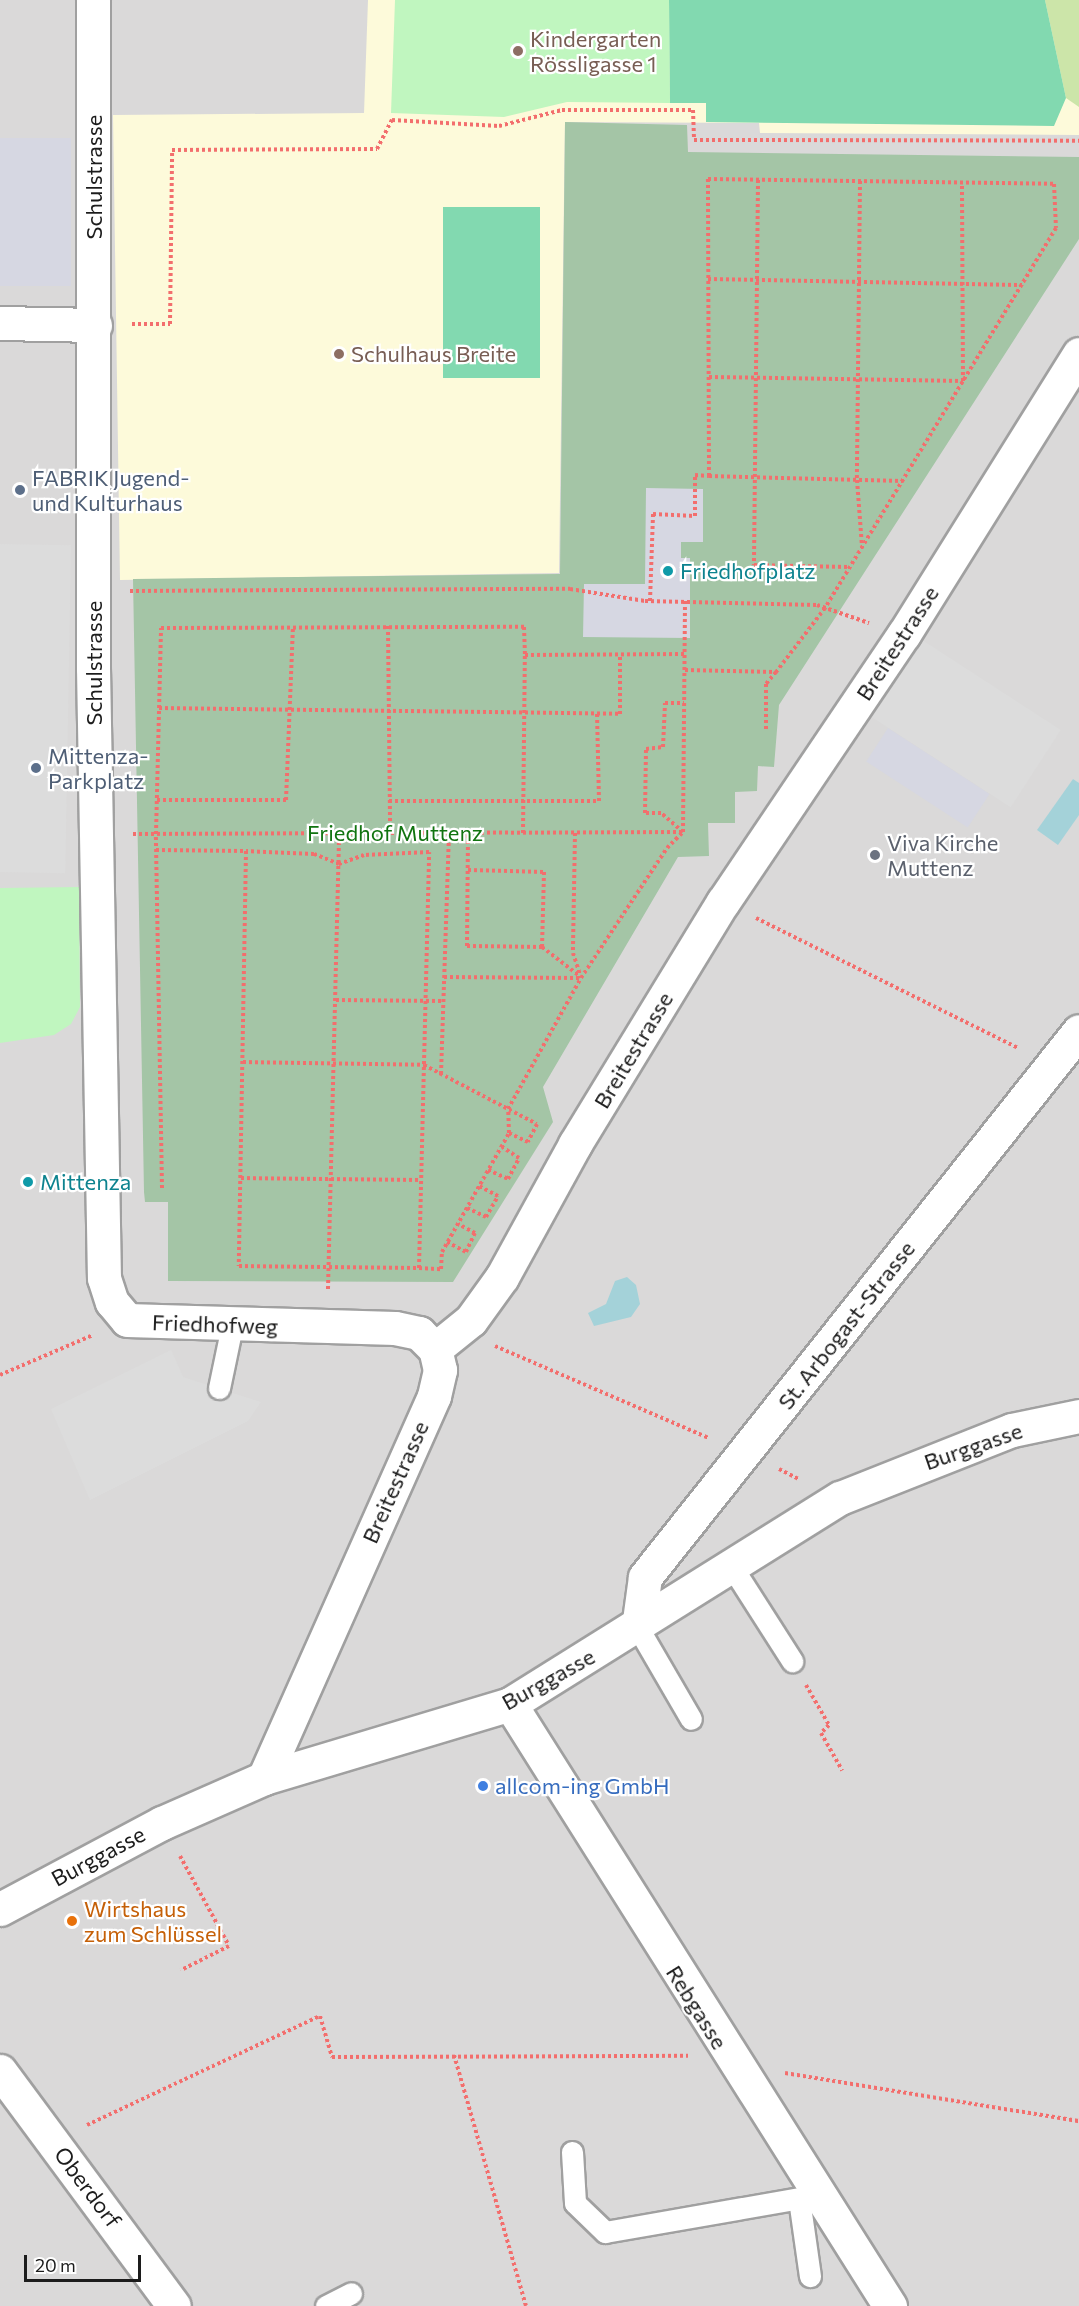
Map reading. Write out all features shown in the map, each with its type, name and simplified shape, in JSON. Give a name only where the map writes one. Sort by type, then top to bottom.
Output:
[{"type":"street","name":"Schulstrasse","points":[[93,0],[94,591],[83,669],[96,834],[104,1278],[112,1302],[127,1320]]},
{"type":"street","points":[[0,323],[95,325]]},
{"type":"street","name":"Breitestrasse","points":[[264,1778],[434,1396],[440,1370],[435,1349],[471,1320],[502,1277],[575,1144],[723,902],[904,634],[1079,354]]},
{"type":"street","name":"St. Arbogast-Strasse","points":[[638,1628],[645,1577],[1079,1031]]},
{"type":"street","name":"Friedhofweg","points":[[127,1320],[232,1326],[395,1328],[418,1333],[435,1349]]},
{"type":"street","name":"Burggasse","points":[[0,1909],[162,1823],[264,1778],[510,1704],[638,1628],[840,1498],[1012,1430],[1079,1416]]},
{"type":"street","name":"Rebgasse","points":[[510,1704],[728,2056],[809,2197],[890,2306]]},
{"type":"street","name":"Oberdorf","points":[[0,2071],[174,2306]]},
{"type":"lane","points":[[219,1388],[232,1326]]},
{"type":"lane","points":[[732,1567],[792,1661]]},
{"type":"lane","points":[[638,1628],[691,1719]]},
{"type":"lane","points":[[572,2152],[575,2203],[605,2232],[809,2197],[810,2276]]},
{"type":"lane","points":[[326,2306],[351,2293]]},
{"type":"path","points":[[95,325],[170,324],[171,150],[377,149],[392,120],[499,126],[562,110],[693,110],[694,140],[1079,141]]},
{"type":"path","points":[[709,476],[708,179],[1054,183],[1056,228],[825,608],[766,684],[766,731]]},
{"type":"path","points":[[758,180],[754,565],[849,567]]},
{"type":"path","points":[[860,181],[857,480],[862,547]]},
{"type":"path","points":[[962,183],[963,381]]},
{"type":"path","points":[[708,279],[1022,285]]},
{"type":"path","points":[[709,377],[963,381]]},
{"type":"path","points":[[650,601],[653,514],[695,516],[695,475],[755,479],[903,481]]},
{"type":"path","points":[[94,591],[570,589],[650,601],[825,608],[904,634]]},
{"type":"path","points":[[246,851],[239,1266],[441,1269],[447,1242],[509,1134],[508,1109],[581,978],[667,848],[683,832],[685,601]]},
{"type":"path","points":[[388,626],[390,834]]},
{"type":"path","points":[[157,800],[286,800],[293,711],[293,627]]},
{"type":"path","points":[[162,1188],[156,850],[161,628],[524,627],[523,833]]},
{"type":"path","points":[[159,708],[389,713],[620,714],[620,654]]},
{"type":"path","points":[[525,655],[685,654]]},
{"type":"path","points":[[685,670],[776,672]]},
{"type":"path","points":[[683,832],[661,813],[645,813],[645,749],[663,747],[665,704],[685,703]]},
{"type":"path","points":[[389,801],[599,801],[597,713]]},
{"type":"path","points":[[96,834],[683,832]]},
{"type":"path","points":[[441,1074],[449,833]]},
{"type":"path","points":[[575,833],[573,953],[581,978]]},
{"type":"path","points":[[327,1328],[339,834]]},
{"type":"path","points":[[468,834],[467,946],[542,947],[581,978]]},
{"type":"path","points":[[156,850],[314,854],[339,864],[364,855],[429,852],[419,1268]]},
{"type":"path","points":[[468,870],[544,872],[542,947]]},
{"type":"path","points":[[723,902],[1051,1065]]},
{"type":"path","points":[[444,977],[581,978]]},
{"type":"path","points":[[336,1000],[443,1001]]},
{"type":"path","points":[[243,1062],[424,1065],[537,1124],[528,1142],[509,1134]]},
{"type":"path","points":[[488,1170],[508,1179],[519,1158],[502,1147]]},
{"type":"path","points":[[241,1178],[421,1180]]},
{"type":"path","points":[[467,1208],[486,1217],[498,1196],[479,1186]]},
{"type":"path","points":[[447,1242],[466,1252],[475,1233],[458,1224]]},
{"type":"path","name":"Friedhofweg","points":[[0,1375],[127,1320]]},
{"type":"path","points":[[471,1320],[488,1343],[745,1454],[840,1498]]},
{"type":"path","points":[[792,1661],[829,1725],[821,1733],[842,1770]]},
{"type":"path","points":[[162,1823],[229,1946],[181,1970]]},
{"type":"path","points":[[54,2141],[320,2016],[332,2057],[728,2056],[760,2068],[1079,2121]]},
{"type":"path","points":[[454,2055],[526,2306]]},
{"type":"shaded area","points":[[0,0],[1079,0],[1079,2306],[0,2306]]},
{"type":"shaded area","name":"Schulhaus Breite","points":[[368,0],[1079,0],[1079,135],[760,133],[759,123],[565,122],[559,573],[120,580],[113,115],[364,113]]},
{"type":"shaded area","points":[[0,138],[71,138],[71,286],[0,286]]},
{"type":"shaded area","name":"Friedhofplatz","points":[[646,488],[703,489],[703,542],[681,542],[681,558],[690,558],[690,638],[583,637],[584,584],[645,584]]},
{"type":"shaded area","name":"Mittenza- Parkplatz","points":[[0,544],[71,545],[65,873],[0,872]]},
{"type":"shaded area","points":[[919,638],[1061,730],[1011,807],[869,715]]},
{"type":"shaded area","points":[[888,728],[989,794],[968,827],[866,762]]},
{"type":"shaded area","points":[[171,1350],[183,1377],[261,1402],[248,1421],[90,1500],[51,1409]]},
{"type":"green space","name":"Kindergarten Rössligasse 1","points":[[395,0],[669,0],[670,103],[567,102],[504,117],[391,113]]},
{"type":"green space","points":[[669,0],[1045,0],[1066,98],[1054,126],[706,122],[706,103],[670,103]]},
{"type":"green space","points":[[1045,0],[1079,0],[1079,107],[1066,98]]},
{"type":"green space","name":"Friedhof Muttenz","points":[[565,122],[687,125],[688,152],[1079,157],[1079,239],[779,705],[774,767],[758,766],[757,791],[735,792],[735,823],[708,823],[709,856],[678,857],[543,1087],[553,1122],[453,1282],[168,1281],[168,1202],[145,1202],[144,1192],[133,579],[560,574]]},
{"type":"green space","points":[[443,207],[540,207],[540,378],[443,378]]},
{"type":"green space","points":[[79,887],[80,1007],[71,1024],[54,1035],[0,1043],[0,888]]},
{"type":"water","points":[[1073,779],[1079,783],[1079,815],[1058,845],[1037,830]]},
{"type":"water","points":[[627,1277],[636,1285],[640,1304],[631,1317],[594,1326],[588,1313],[606,1304],[615,1281]]},
{"type":"place","name":"Kindergarten Rössligasse 1","points":[[518,51]]},
{"type":"place","name":"Schulhaus Breite","points":[[339,354]]},
{"type":"place","name":"FABRIK Jugend- und Kulturhaus","points":[[20,490]]},
{"type":"place","name":"Friedhofplatz","points":[[668,571]]},
{"type":"place","name":"Mittenza- Parkplatz","points":[[36,768]]},
{"type":"place","name":"Viva Kirche Muttenz","points":[[875,855]]},
{"type":"place","name":"Mittenza","points":[[28,1182]]},
{"type":"place","name":"allcom-ing GmbH","points":[[483,1786]]},
{"type":"place","name":"Wirtshaus zum Schlüssel","points":[[72,1921]]}]
